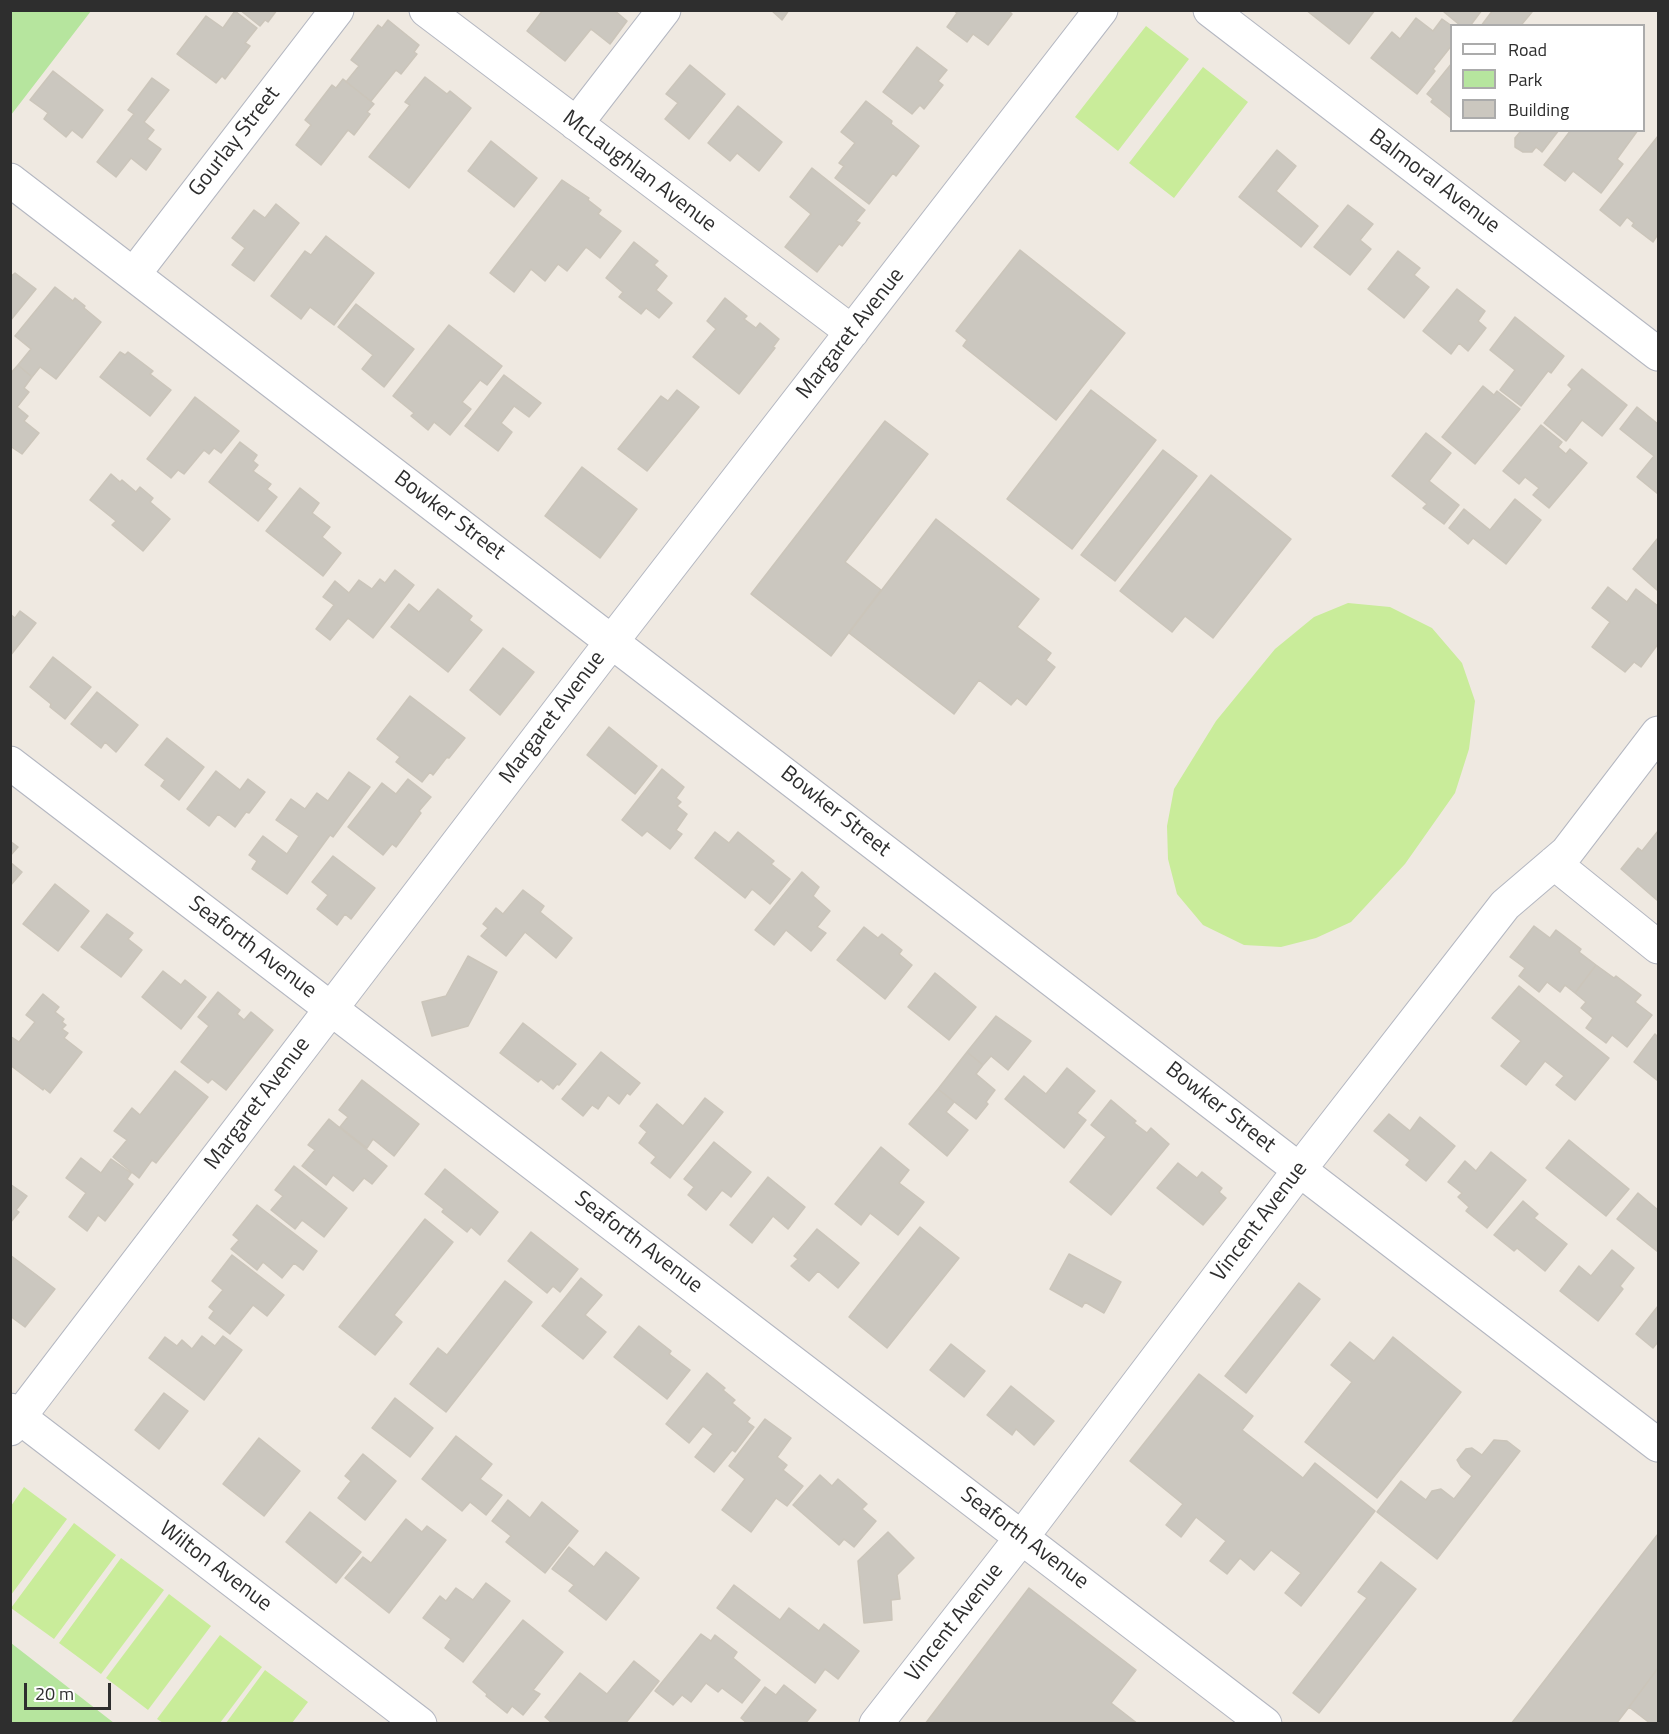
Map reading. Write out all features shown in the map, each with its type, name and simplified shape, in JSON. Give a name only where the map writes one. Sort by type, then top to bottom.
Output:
[{"type":"street","name":"Gourlay Street","points":[[134,274],[337,10]]},
{"type":"street","name":"McLaughlan Avenue","points":[[426,10],[852,332]]},
{"type":"street","points":[[576,124],[664,10]]},
{"type":"street","name":"Margaret Avenue","points":[[14,1419],[1101,10]]},
{"type":"street","name":"Balmoral Avenue","points":[[1210,10],[1659,354]]},
{"type":"street","name":"Bowker Street","points":[[10,180],[1659,1445]]},
{"type":"street","name":"Vincent Avenue","points":[[876,1724],[1022,1537],[1300,1170],[1505,905],[1567,852],[1659,734]]},
{"type":"street","name":"Seaforth Avenue","points":[[10,763],[1265,1724]]},
{"type":"street","points":[[1554,863],[1659,947]]},
{"type":"street","name":"Wilton Avenue","points":[[14,1419],[420,1724]]},
{"type":"green space","points":[[10,11],[91,11],[11,115]]},
{"type":"green space","points":[[1146,26],[1189,59],[1118,151],[1075,117]]},
{"type":"green space","points":[[1203,67],[1248,102],[1174,198],[1129,163]]},
{"type":"green space","points":[[1348,603],[1390,607],[1432,628],[1462,663],[1475,701],[1469,749],[1455,793],[1405,864],[1351,922],[1316,938],[1281,947],[1244,945],[1203,925],[1177,894],[1168,859],[1167,826],[1174,789],[1216,721],[1275,649],[1314,617]]},
{"type":"green space","points":[[24,1487],[67,1519],[11,1595],[11,1506]]},
{"type":"green space","points":[[74,1523],[116,1555],[54,1639],[11,1608]]},
{"type":"green space","points":[[121,1558],[164,1590],[101,1674],[59,1643]]},
{"type":"green space","points":[[169,1594],[211,1626],[148,1710],[106,1678]]},
{"type":"green space","points":[[220,1635],[262,1667],[220,1723],[163,1723],[157,1719]]},
{"type":"green space","points":[[11,1643],[114,1723],[11,1723]]},
{"type":"green space","points":[[265,1670],[308,1702],[292,1723],[226,1723]]},
{"type":"building","points":[[240,10],[277,10],[268,22],[265,20],[260,26]]},
{"type":"building","points":[[543,10],[614,10],[627,21],[610,44],[591,29],[565,61],[527,31]]},
{"type":"building","points":[[771,10],[789,10],[782,20]]},
{"type":"building","points":[[953,10],[1008,10],[1012,14],[988,45],[973,34],[967,42],[947,27],[957,13]]},
{"type":"building","points":[[1306,10],[1375,10],[1349,44]]},
{"type":"building","points":[[1446,10],[1482,10],[1472,24],[1459,24],[1444,12]]},
{"type":"building","points":[[1493,10],[1531,10],[1532,12],[1522,24],[1482,24]]},
{"type":"building","points":[[235,11],[257,28],[245,43],[250,46],[225,79],[222,76],[216,83],[177,54],[206,16],[223,28]]},
{"type":"building","points":[[1416,18],[1433,31],[1442,19],[1450,25],[1450,48],[1417,94],[1371,58],[1392,32],[1400,39]]},
{"type":"building","points":[[388,20],[419,45],[414,52],[417,54],[401,74],[396,70],[371,101],[346,82],[359,66],[351,60],[378,25],[382,28]]},
{"type":"building","points":[[917,47],[947,70],[938,81],[943,85],[924,109],[920,105],[912,114],[883,92]]},
{"type":"building","points":[[690,65],[725,94],[689,139],[665,119],[678,103],[666,94]]},
{"type":"building","points":[[1450,65],[1450,117],[1431,102],[1433,99],[1427,94]]},
{"type":"building","points":[[53,71],[103,110],[82,138],[72,130],[66,137],[44,119],[48,113],[30,100]]},
{"type":"building","points":[[425,77],[447,94],[450,91],[471,108],[409,188],[369,157],[410,105],[405,102]]},
{"type":"building","points":[[152,78],[169,90],[144,122],[154,130],[147,139],[161,149],[146,170],[131,158],[116,177],[97,162],[134,114],[128,110]]},
{"type":"building","points":[[343,79],[374,104],[367,112],[370,114],[354,135],[348,130],[321,165],[296,145],[311,125],[305,120],[332,85],[336,88]]},
{"type":"building","points":[[866,101],[919,146],[896,176],[893,173],[869,204],[835,178],[844,166],[839,163],[855,143],[841,132]]},
{"type":"building","points":[[738,106],[782,142],[759,171],[737,153],[730,161],[708,143]]},
{"type":"building","points":[[1520,132],[1557,132],[1542,152],[1536,147],[1532,152],[1523,152],[1515,147],[1515,138]]},
{"type":"building","points":[[1569,132],[1637,132],[1617,159],[1623,164],[1601,193],[1573,171],[1565,181],[1544,165]]},
{"type":"building","points":[[1658,136],[1658,234],[1653,242],[1632,226],[1634,223],[1627,217],[1620,226],[1600,210]]},
{"type":"building","points":[[491,141],[537,178],[514,207],[468,171]]},
{"type":"building","points":[[1277,150],[1296,166],[1276,191],[1318,226],[1301,247],[1239,197]]},
{"type":"building","points":[[812,168],[865,210],[856,221],[860,223],[842,246],[839,244],[817,272],[785,247],[811,214],[790,197]]},
{"type":"building","points":[[562,180],[589,198],[588,200],[601,210],[598,214],[621,231],[600,258],[586,247],[567,271],[558,264],[545,281],[531,269],[514,292],[490,273]]},
{"type":"building","points":[[276,204],[299,223],[254,281],[232,265],[245,248],[232,238],[254,210],[265,218]]},
{"type":"building","points":[[1348,205],[1373,224],[1360,240],[1371,249],[1350,275],[1314,247]]},
{"type":"building","points":[[326,236],[374,273],[334,325],[310,307],[301,319],[271,296],[305,251],[311,255]]},
{"type":"building","points":[[634,242],[658,261],[654,265],[667,276],[656,290],[672,303],[659,318],[646,308],[641,314],[619,297],[623,292],[606,278]]},
{"type":"building","points":[[1020,250],[1125,333],[1056,420],[963,346],[967,340],[956,331]]},
{"type":"building","points":[[1398,251],[1420,268],[1414,275],[1429,287],[1404,318],[1368,289]]},
{"type":"building","points":[[15,273],[36,289],[10,321],[10,277]]},
{"type":"building","points":[[55,287],[73,301],[75,298],[101,322],[56,379],[40,367],[32,377],[18,365],[31,349],[15,336]]},
{"type":"building","points":[[1457,289],[1485,311],[1478,321],[1486,328],[1468,351],[1459,343],[1451,354],[1423,331]]},
{"type":"building","points":[[725,298],[747,316],[744,319],[756,328],[760,323],[779,339],[773,347],[775,348],[739,394],[693,357],[716,329],[707,321]]},
{"type":"building","points":[[356,304],[414,349],[384,387],[362,369],[373,355],[338,327]]},
{"type":"building","points":[[1515,317],[1564,356],[1551,373],[1548,371],[1521,406],[1500,390],[1515,370],[1490,350]]},
{"type":"building","points":[[449,325],[502,366],[487,385],[480,380],[462,402],[471,409],[450,435],[434,422],[428,430],[411,416],[414,413],[393,396]]},
{"type":"building","points":[[120,352],[125,355],[128,352],[153,371],[150,374],[171,390],[150,416],[100,377]]},
{"type":"building","points":[[18,365],[32,377],[24,388],[29,392],[17,407],[28,416],[24,421],[39,433],[22,454],[10,446],[10,374]]},
{"type":"building","points":[[1582,369],[1627,405],[1602,436],[1582,420],[1566,441],[1544,423],[1572,389],[1568,385]]},
{"type":"building","points":[[504,375],[541,403],[529,417],[514,406],[501,423],[512,432],[498,451],[465,426]]},
{"type":"building","points":[[1483,386],[1494,395],[1497,391],[1520,409],[1475,464],[1442,437]]},
{"type":"building","points":[[677,390],[699,407],[647,471],[618,449],[661,396],[668,401]]},
{"type":"building","points":[[1091,390],[1156,440],[1072,549],[1007,499]]},
{"type":"building","points":[[195,397],[239,431],[221,453],[214,448],[209,454],[204,450],[184,474],[178,470],[171,478],[147,459]]},
{"type":"building","points":[[1637,407],[1658,424],[1658,494],[1637,477],[1654,456],[1620,429]]},
{"type":"building","points":[[885,421],[928,454],[845,562],[881,590],[831,656],[751,594]]},
{"type":"building","points":[[1541,425],[1562,442],[1558,447],[1566,454],[1570,449],[1587,463],[1549,508],[1533,495],[1539,488],[1525,477],[1519,484],[1503,471]]},
{"type":"building","points":[[1426,433],[1451,453],[1429,481],[1459,505],[1444,524],[1423,508],[1427,504],[1392,476]]},
{"type":"building","points":[[240,442],[257,455],[253,461],[258,465],[253,471],[271,484],[267,489],[277,497],[258,521],[209,482]]},
{"type":"building","points":[[1163,450],[1197,476],[1115,581],[1081,555]]},
{"type":"building","points":[[582,467],[637,509],[600,558],[545,516]]},
{"type":"building","points":[[111,474],[136,492],[140,487],[153,498],[150,502],[170,519],[143,551],[112,525],[116,521],[90,500]]},
{"type":"building","points":[[1211,475],[1291,539],[1213,638],[1185,616],[1172,632],[1120,591]]},
{"type":"building","points":[[300,488],[319,503],[312,513],[330,527],[322,537],[341,553],[323,576],[266,531]]},
{"type":"building","points":[[1515,499],[1541,520],[1506,564],[1473,538],[1468,544],[1449,528],[1464,509],[1490,530]]},
{"type":"building","points":[[936,519],[1039,599],[1017,627],[1051,653],[1046,660],[1055,667],[1026,705],[1017,698],[1011,705],[979,680],[954,714],[849,633]]},
{"type":"building","points":[[1658,538],[1658,591],[1633,569]]},
{"type":"building","points":[[395,570],[414,585],[373,638],[348,618],[330,640],[316,629],[334,605],[323,597],[335,581],[349,593],[359,580],[372,589],[380,579],[385,583]]},
{"type":"building","points":[[1608,587],[1627,602],[1636,589],[1658,606],[1658,644],[1641,667],[1634,662],[1625,672],[1592,647],[1610,622],[1592,608]]},
{"type":"building","points":[[438,589],[472,616],[469,620],[482,630],[448,672],[391,627],[409,604],[419,612]]},
{"type":"building","points":[[20,611],[36,623],[10,656],[10,614],[15,618]]},
{"type":"building","points":[[503,648],[534,672],[500,715],[470,690]]},
{"type":"building","points":[[53,657],[91,687],[65,719],[30,687]]},
{"type":"building","points":[[97,692],[138,725],[116,752],[105,742],[101,748],[71,724]]},
{"type":"building","points":[[410,696],[465,738],[433,775],[430,772],[422,782],[396,762],[400,757],[377,739]]},
{"type":"building","points":[[609,727],[657,766],[635,794],[587,755]]},
{"type":"building","points":[[167,738],[204,767],[179,800],[161,786],[165,780],[145,765]]},
{"type":"building","points":[[662,769],[684,787],[676,798],[681,802],[677,806],[687,814],[676,830],[682,834],[670,849],[647,831],[642,836],[622,820]]},
{"type":"building","points":[[216,771],[240,790],[248,779],[265,792],[235,827],[218,814],[209,826],[187,809]]},
{"type":"building","points":[[349,772],[370,787],[333,837],[330,835],[287,894],[252,869],[257,861],[249,855],[263,836],[287,854],[299,836],[276,820],[291,799],[305,809],[317,793],[328,801]]},
{"type":"building","points":[[408,779],[431,797],[419,811],[421,813],[396,847],[392,844],[383,855],[348,827],[382,783],[396,794]]},
{"type":"building","points":[[1658,831],[1658,901],[1621,869],[1638,848],[1642,851]]},
{"type":"building","points":[[715,832],[729,843],[738,832],[774,861],[771,864],[790,879],[770,904],[752,889],[745,898],[695,858]]},
{"type":"building","points":[[10,841],[18,847],[10,856]]},
{"type":"building","points":[[333,856],[375,888],[351,919],[345,914],[337,925],[317,909],[328,895],[312,882]]},
{"type":"building","points":[[10,862],[22,872],[10,886]]},
{"type":"building","points":[[802,872],[819,887],[813,896],[830,911],[817,927],[826,933],[811,951],[786,930],[774,945],[755,930]]},
{"type":"building","points":[[55,884],[89,911],[58,951],[23,924]]},
{"type":"building","points":[[523,890],[544,906],[540,912],[572,938],[556,958],[525,932],[506,956],[481,936],[488,928],[483,924],[496,908],[503,914]]},
{"type":"building","points":[[107,914],[133,933],[128,939],[142,950],[121,977],[81,947]]},
{"type":"building","points":[[1534,926],[1550,938],[1556,930],[1581,949],[1579,952],[1596,965],[1575,993],[1565,985],[1560,992],[1547,982],[1539,992],[1519,976],[1525,968],[1510,957]]},
{"type":"building","points":[[864,927],[878,938],[882,934],[902,950],[899,954],[912,965],[885,999],[837,960]]},
{"type":"building","points":[[468,956],[497,972],[468,1026],[432,1036],[422,1002],[446,996]]},
{"type":"building","points":[[1596,965],[1614,978],[1616,976],[1641,995],[1635,1002],[1652,1015],[1627,1047],[1612,1035],[1606,1043],[1586,1028],[1593,1018],[1581,1008],[1586,1002],[1575,993]]},
{"type":"building","points":[[163,971],[181,985],[185,980],[206,997],[181,1029],[142,997]]},
{"type":"building","points":[[935,973],[976,1007],[949,1040],[908,1007]]},
{"type":"building","points":[[1519,986],[1609,1058],[1575,1100],[1556,1085],[1564,1076],[1545,1061],[1526,1085],[1501,1066],[1521,1041],[1492,1018]]},
{"type":"building","points":[[218,992],[240,1010],[237,1014],[244,1020],[251,1012],[273,1030],[226,1090],[212,1079],[208,1083],[181,1062],[209,1026],[198,1017]]},
{"type":"building","points":[[43,994],[59,1007],[55,1012],[64,1019],[62,1022],[66,1025],[62,1029],[68,1033],[64,1038],[82,1052],[50,1093],[10,1065],[10,1036],[19,1042],[35,1022],[26,1015]]},
{"type":"building","points":[[996,1016],[1031,1041],[1008,1070],[991,1056],[983,1065],[967,1052]]},
{"type":"building","points":[[523,1023],[576,1064],[553,1089],[541,1079],[538,1082],[500,1053]]},
{"type":"building","points":[[1655,1034],[1658,1037],[1658,1081],[1634,1062]]},
{"type":"building","points":[[601,1052],[640,1083],[630,1095],[627,1093],[619,1104],[608,1095],[598,1109],[592,1105],[583,1116],[562,1099]]},
{"type":"building","points":[[967,1052],[983,1065],[976,1074],[995,1090],[986,1102],[988,1104],[976,1119],[938,1089]]},
{"type":"building","points":[[1067,1068],[1095,1091],[1077,1113],[1086,1120],[1064,1148],[1005,1099],[1024,1076],[1046,1094]]},
{"type":"building","points":[[175,1071],[208,1097],[156,1163],[152,1160],[139,1178],[113,1157],[127,1140],[114,1131],[132,1108],[140,1115]]},
{"type":"building","points":[[362,1080],[419,1124],[394,1156],[373,1139],[367,1148],[340,1127],[348,1117],[339,1110]]},
{"type":"building","points":[[938,1089],[954,1102],[946,1112],[968,1130],[947,1156],[909,1124]]},
{"type":"building","points":[[705,1098],[723,1112],[670,1178],[651,1163],[656,1157],[639,1143],[647,1132],[640,1126],[657,1104],[683,1126]]},
{"type":"building","points":[[1111,1100],[1147,1133],[1151,1128],[1169,1144],[1111,1215],[1070,1182],[1106,1137],[1091,1125]]},
{"type":"building","points":[[1389,1114],[1410,1131],[1420,1117],[1455,1146],[1426,1181],[1406,1165],[1410,1160],[1374,1131]]},
{"type":"building","points":[[329,1119],[387,1166],[372,1184],[364,1178],[353,1191],[333,1175],[326,1185],[302,1166],[315,1150],[308,1145]]},
{"type":"building","points":[[1569,1140],[1629,1189],[1606,1216],[1546,1168]]},
{"type":"building","points":[[714,1142],[751,1172],[731,1197],[722,1190],[706,1210],[688,1195],[694,1187],[684,1179]]},
{"type":"building","points":[[881,1147],[909,1170],[899,1183],[924,1202],[898,1235],[870,1213],[861,1225],[835,1204]]},
{"type":"building","points":[[1491,1152],[1526,1180],[1487,1228],[1466,1211],[1469,1207],[1458,1197],[1462,1193],[1448,1182],[1465,1161],[1476,1171]]},
{"type":"building","points":[[81,1158],[101,1173],[111,1159],[131,1173],[127,1179],[133,1184],[105,1221],[98,1215],[87,1231],[69,1217],[86,1193],[66,1178]]},
{"type":"building","points":[[1178,1163],[1197,1178],[1202,1172],[1222,1188],[1219,1192],[1226,1198],[1203,1225],[1157,1188]]},
{"type":"building","points":[[294,1166],[347,1208],[324,1237],[302,1220],[295,1229],[271,1210],[283,1196],[275,1190]]},
{"type":"building","points":[[445,1169],[498,1212],[480,1235],[471,1227],[467,1232],[442,1212],[444,1209],[425,1194]]},
{"type":"building","points":[[768,1177],[805,1207],[788,1229],[773,1216],[752,1243],[730,1225]]},
{"type":"building","points":[[10,1184],[27,1196],[16,1210],[19,1212],[10,1223]]},
{"type":"building","points":[[1638,1193],[1658,1210],[1658,1252],[1617,1219]]},
{"type":"building","points":[[1523,1201],[1538,1214],[1534,1218],[1567,1244],[1545,1271],[1517,1248],[1514,1251],[1494,1235]]},
{"type":"building","points":[[257,1205],[317,1251],[303,1270],[294,1263],[282,1278],[263,1262],[257,1270],[231,1249],[239,1240],[233,1235]]},
{"type":"building","points":[[425,1219],[453,1242],[394,1315],[402,1322],[375,1355],[339,1327]]},
{"type":"building","points":[[920,1227],[959,1258],[887,1348],[849,1317]]},
{"type":"building","points":[[817,1229],[859,1263],[838,1288],[818,1271],[809,1281],[791,1266],[798,1259],[794,1256]]},
{"type":"building","points":[[531,1232],[578,1269],[560,1292],[553,1286],[547,1293],[508,1261]]},
{"type":"building","points":[[1612,1250],[1634,1268],[1620,1286],[1623,1289],[1598,1321],[1560,1291],[1579,1266],[1591,1276]]},
{"type":"building","points":[[1069,1254],[1121,1282],[1104,1313],[1085,1302],[1082,1307],[1050,1289]]},
{"type":"building","points":[[10,1255],[55,1289],[25,1327],[10,1316]]},
{"type":"building","points":[[232,1255],[284,1295],[267,1316],[253,1305],[230,1334],[209,1318],[214,1311],[209,1307],[223,1290],[212,1281]]},
{"type":"building","points":[[581,1278],[602,1295],[585,1315],[606,1332],[583,1359],[542,1326]]},
{"type":"building","points":[[505,1281],[532,1302],[446,1412],[410,1384],[438,1348],[447,1355]]},
{"type":"building","points":[[1299,1283],[1320,1299],[1246,1393],[1225,1376]]},
{"type":"building","points":[[1658,1306],[1658,1345],[1657,1343],[1653,1348],[1636,1334]]},
{"type":"building","points":[[639,1326],[671,1351],[669,1354],[690,1370],[667,1399],[614,1357]]},
{"type":"building","points":[[202,1336],[215,1346],[223,1336],[242,1350],[204,1400],[149,1358],[165,1337],[177,1346],[182,1340],[192,1349]]},
{"type":"building","points":[[1393,1337],[1461,1392],[1377,1498],[1305,1442],[1352,1382],[1331,1365],[1350,1342],[1374,1361]]},
{"type":"building","points":[[951,1344],[985,1371],[964,1397],[930,1370]]},
{"type":"building","points":[[707,1373],[725,1388],[723,1390],[735,1400],[732,1403],[750,1418],[747,1422],[754,1427],[735,1452],[732,1450],[714,1472],[695,1457],[713,1434],[703,1426],[689,1443],[666,1424]]},
{"type":"building","points":[[1199,1374],[1253,1416],[1242,1430],[1303,1478],[1315,1463],[1375,1511],[1301,1606],[1285,1593],[1301,1573],[1271,1550],[1254,1570],[1240,1558],[1227,1574],[1210,1561],[1226,1541],[1196,1517],[1181,1537],[1166,1525],[1183,1504],[1130,1461]]},
{"type":"building","points":[[1011,1386],[1054,1421],[1034,1445],[1016,1429],[1012,1435],[987,1415]]},
{"type":"building","points":[[164,1393],[188,1411],[159,1449],[135,1430]]},
{"type":"building","points":[[395,1398],[433,1428],[410,1457],[372,1428]]},
{"type":"building","points":[[765,1419],[791,1438],[777,1457],[787,1465],[783,1470],[803,1486],[787,1506],[776,1498],[751,1532],[722,1510],[745,1479],[729,1466]]},
{"type":"building","points":[[456,1436],[492,1464],[480,1479],[502,1495],[486,1515],[470,1502],[462,1511],[422,1479]]},
{"type":"building","points":[[259,1438],[300,1471],[264,1516],[223,1484]]},
{"type":"building","points":[[1494,1440],[1507,1441],[1520,1451],[1437,1559],[1377,1512],[1401,1481],[1426,1500],[1432,1491],[1441,1489],[1454,1499],[1472,1476],[1461,1467],[1457,1460],[1466,1449],[1472,1448],[1482,1455]]},
{"type":"building","points":[[363,1454],[396,1481],[365,1520],[338,1498],[351,1481],[345,1476]]},
{"type":"building","points":[[820,1475],[832,1486],[838,1479],[867,1504],[862,1509],[876,1521],[854,1547],[844,1539],[839,1545],[793,1505]]},
{"type":"building","points":[[508,1500],[530,1518],[542,1502],[578,1531],[545,1573],[506,1542],[511,1536],[492,1521]]},
{"type":"building","points":[[310,1512],[361,1552],[336,1583],[286,1542]]},
{"type":"building","points":[[406,1519],[422,1532],[427,1526],[446,1540],[389,1613],[345,1578],[363,1557],[371,1563]]},
{"type":"building","points":[[888,1532],[914,1558],[897,1575],[900,1599],[891,1600],[892,1620],[864,1623],[858,1561]]},
{"type":"building","points":[[1658,1534],[1658,1668],[1616,1724],[1511,1724]]},
{"type":"building","points":[[569,1547],[594,1567],[606,1552],[639,1578],[606,1620],[569,1591],[574,1585],[552,1569]]},
{"type":"building","points":[[1381,1562],[1416,1589],[1319,1713],[1293,1693],[1367,1598],[1358,1592]]},
{"type":"building","points":[[486,1583],[510,1601],[463,1662],[445,1648],[451,1639],[423,1618],[440,1596],[446,1601],[456,1588],[473,1600]]},
{"type":"building","points":[[734,1585],[780,1620],[789,1608],[819,1631],[824,1624],[859,1651],[838,1679],[825,1669],[815,1683],[717,1608]]},
{"type":"building","points":[[1029,1588],[1136,1670],[1111,1703],[1138,1724],[925,1724]]},
{"type":"building","points":[[523,1620],[563,1652],[533,1690],[540,1694],[523,1715],[512,1706],[507,1713],[473,1682]]},
{"type":"building","points":[[701,1634],[711,1641],[715,1635],[737,1652],[733,1658],[760,1680],[742,1703],[722,1688],[718,1692],[706,1683],[691,1702],[682,1695],[673,1705],[655,1691]]},
{"type":"building","points":[[634,1661],[659,1681],[625,1724],[553,1724],[545,1717],[580,1673],[607,1694]]},
{"type":"building","points":[[1658,1668],[1658,1724],[1651,1724],[1629,1707]]},
{"type":"building","points":[[784,1685],[816,1710],[805,1724],[748,1724],[741,1718],[765,1687],[776,1695]]}]
